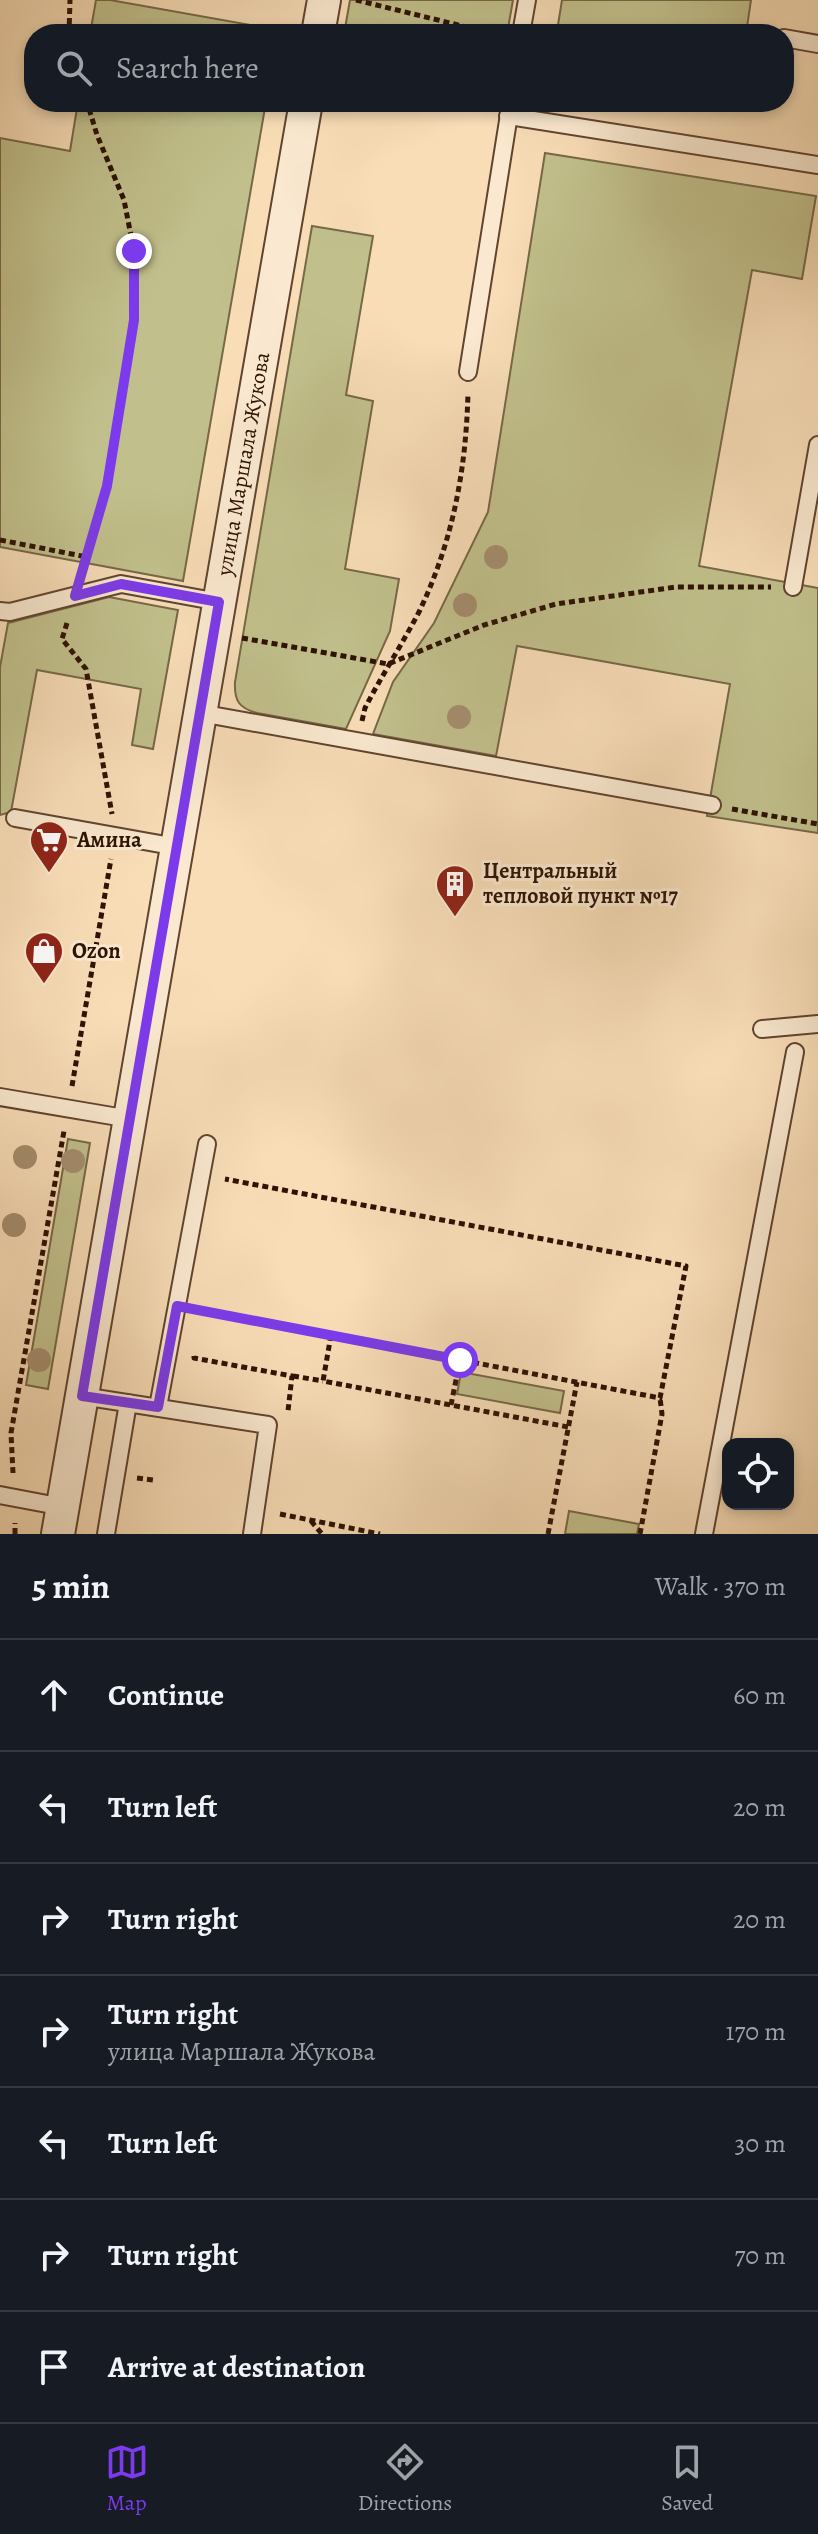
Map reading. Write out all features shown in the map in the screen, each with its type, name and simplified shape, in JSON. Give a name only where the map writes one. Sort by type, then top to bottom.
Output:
[{"type":"street","points":[[320,24],[324,0]]},
{"type":"street","name":"улица Маршала Жукова","points":[[60,1520],[304,112]]},
{"type":"lane","points":[[523,24],[527,0]]},
{"type":"lane","points":[[794,40],[818,44]]},
{"type":"lane","points":[[468,372],[510,112]]},
{"type":"lane","points":[[526,112],[818,165]]},
{"type":"lane","points":[[793,587],[818,445]]},
{"type":"lane","points":[[0,611],[10,612],[121,584],[217,618]]},
{"type":"lane","points":[[200,713],[712,805]]},
{"type":"lane","points":[[15,818],[177,847]]},
{"type":"lane","points":[[762,1029],[818,1024]]},
{"type":"lane","points":[[704,1534],[795,1052]]},
{"type":"lane","points":[[0,1097],[130,1119]]},
{"type":"lane","points":[[158,1407],[207,1144]]},
{"type":"lane","points":[[82,1396],[268,1425],[252,1534]]},
{"type":"lane","points":[[106,1534],[128,1403]]},
{"type":"lane","points":[[0,1495],[60,1520]]},
{"type":"path","points":[[69,24],[70,0]]},
{"type":"path","points":[[356,0],[454,24]]},
{"type":"path","points":[[86,669],[62,639],[107,486],[134,320],[134,251],[124,200],[90,112]]},
{"type":"path","points":[[358,741],[365,708],[420,609],[452,525],[467,446],[468,372]]},
{"type":"path","points":[[0,540],[87,557]]},
{"type":"path","points":[[217,618],[388,664],[484,625],[556,604],[676,587],[793,587]]},
{"type":"path","points":[[712,805],[818,824]]},
{"type":"path","points":[[201,1174],[686,1266],[660,1398],[662,1414],[640,1534]]},
{"type":"path","points":[[223,1193],[226,1179]]},
{"type":"path","points":[[199,1323],[204,1296]]},
{"type":"path","points":[[177,1306],[660,1398]]},
{"type":"path","points":[[323,1381],[331,1335]]},
{"type":"path","points":[[195,1346],[194,1358],[568,1427]]},
{"type":"path","points":[[451,1405],[460,1360]]},
{"type":"path","points":[[287,1422],[292,1376]]},
{"type":"path","points":[[548,1534],[577,1382]]},
{"type":"path","points":[[276,1513],[380,1534]]},
{"type":"path","points":[[311,1520],[322,1534]]},
{"type":"shaded area","points":[[96,0],[110,0],[244,24],[92,24]]},
{"type":"shaded area","points":[[350,0],[513,0],[509,24],[346,24]]},
{"type":"shaded area","points":[[562,0],[751,0],[747,24],[558,24]]},
{"type":"shaded area","points":[[76,112],[264,112],[183,581],[0,547],[0,138],[70,151]]},
{"type":"shaded area","points":[[545,153],[816,196],[802,279],[752,270],[699,566],[818,588],[818,833],[707,816],[730,684],[517,646],[496,756],[373,734],[393,682],[434,623],[488,512]]},
{"type":"shaded area","points":[[312,226],[373,236],[346,395],[373,401],[345,569],[399,579],[390,631],[346,729],[251,711],[239,703],[235,689]]},
{"type":"shaded area","points":[[109,597],[178,610],[153,749],[132,745],[141,689],[37,670],[11,812],[0,815],[0,667],[8,623]]},
{"type":"shaded area","points":[[68,1139],[90,1143],[48,1389],[26,1385]]},
{"type":"shaded area","points":[[461,1372],[564,1391],[560,1413],[457,1394]]},
{"type":"shaded area","points":[[569,1511],[639,1524],[637,1534],[565,1534]]},
{"type":"place","name":"Амина","points":[[49,874]]},
{"type":"place","name":"Центральный тепловой пункт №17","points":[[455,918]]},
{"type":"place","name":"Ozon","points":[[44,985]]},
{"type":"route","points":[[134,251],[134,320],[107,486],[75,596],[121,584],[219,602],[82,1396],[158,1407],[177,1306],[460,1360]]}]
